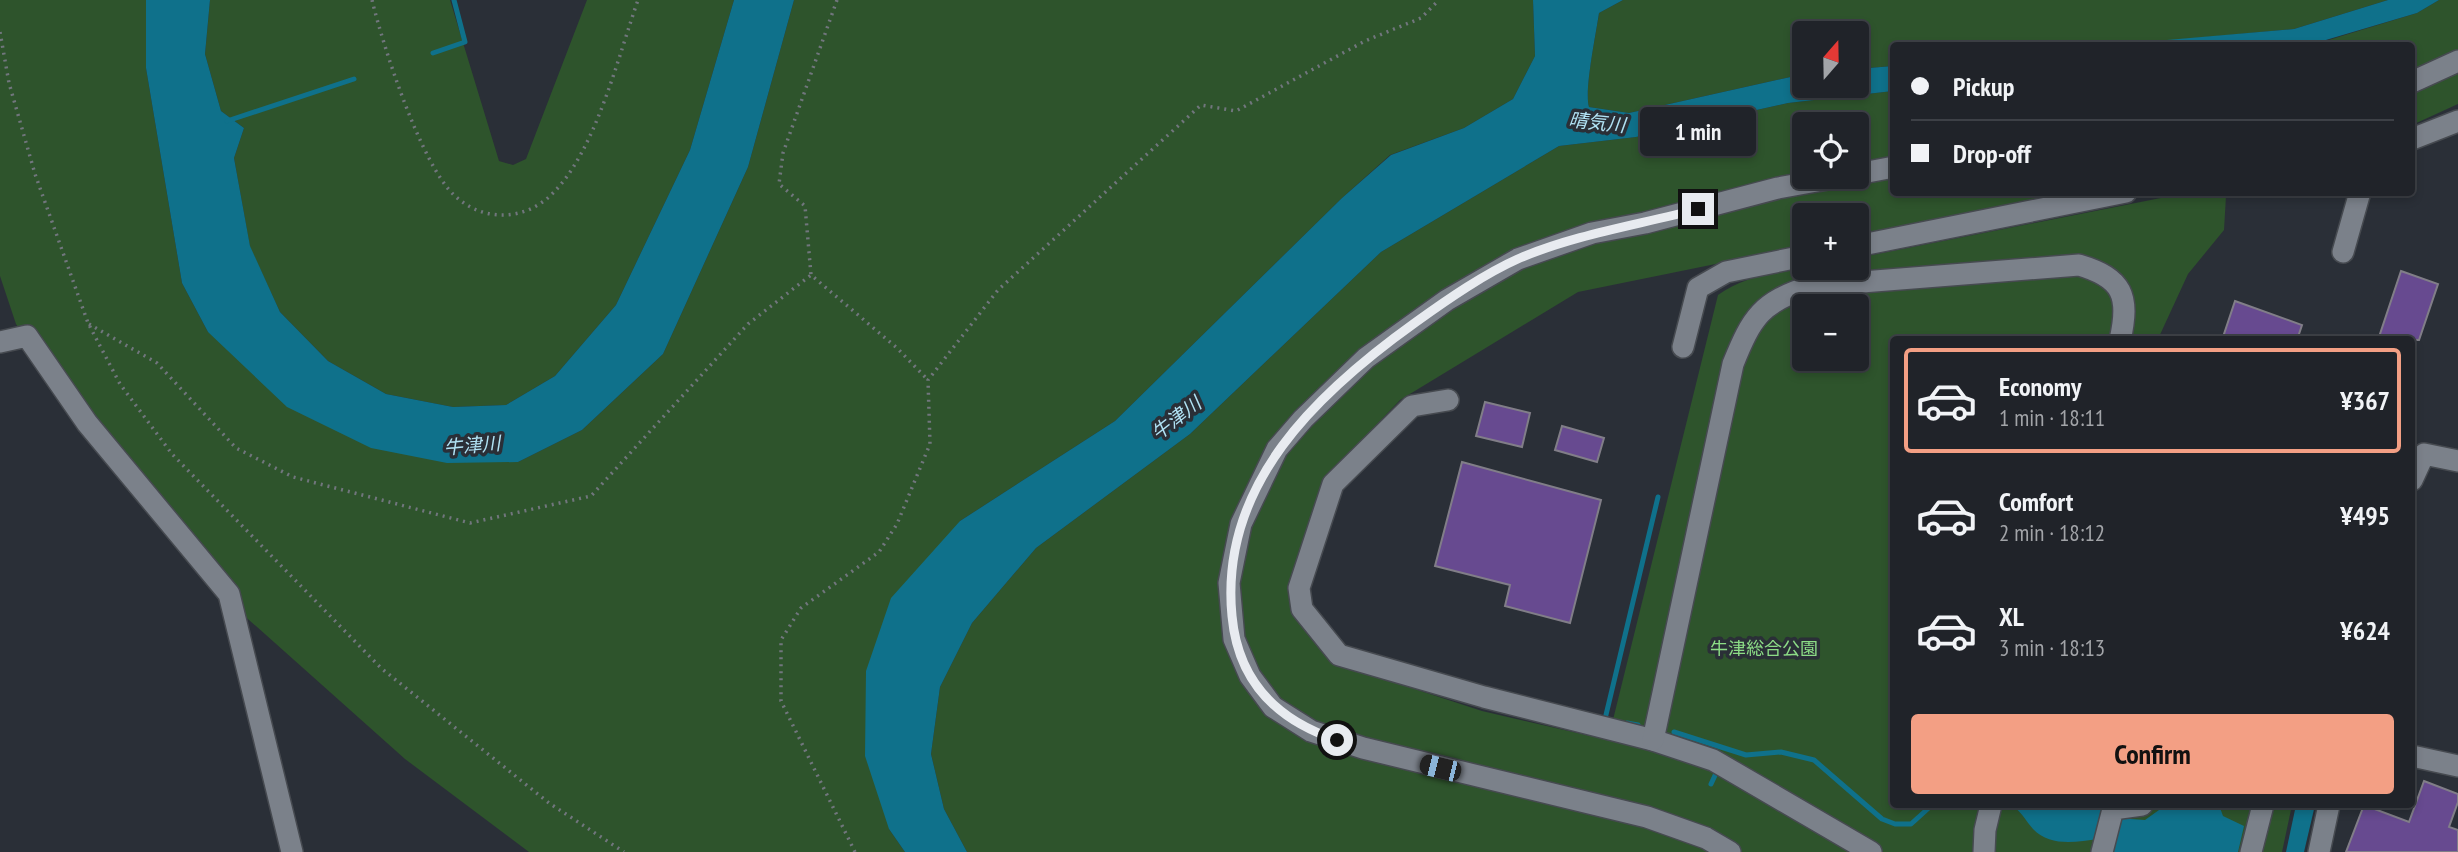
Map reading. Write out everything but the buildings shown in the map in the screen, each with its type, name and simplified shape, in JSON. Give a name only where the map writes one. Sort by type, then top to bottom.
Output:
[{"type":"street","points":[[2415,81],[2458,61]]},
{"type":"street","points":[[2415,138],[2458,121]]},
{"type":"street","points":[[1869,172],[1890,168]]},
{"type":"street","points":[[1730,852],[1706,838],[1647,817],[1376,752],[1311,731],[1273,707],[1250,676],[1234,639],[1229,583],[1241,524],[1277,449],[1303,419],[1366,358],[1447,300],[1518,259],[1592,233],[1645,223],[1792,185]]},
{"type":"street","points":[[1869,244],[2106,196]]},
{"type":"street","points":[[2343,252],[2359,196]]},
{"type":"street","points":[[1683,347],[1698,288],[1726,272],[1792,259]]},
{"type":"street","points":[[1653,740],[1733,364],[1749,325],[1781,296],[1811,286],[2079,265],[2101,271],[2118,284],[2124,300],[2120,336]]},
{"type":"street","points":[[0,342],[27,336],[87,423],[229,594],[292,852]]},
{"type":"street","points":[[1448,400],[1412,406],[1333,484],[1300,588],[1303,609],[1339,655],[1484,697],[1653,740],[1713,760],[1871,852]]},
{"type":"street","points":[[2415,474],[2424,454],[2458,461]]},
{"type":"street","points":[[2415,757],[2458,766]]},
{"type":"street","points":[[1984,852],[1985,830],[1990,808]]},
{"type":"street","points":[[2103,850],[2113,809],[2120,808]]},
{"type":"street","points":[[2251,852],[2262,808]]},
{"type":"street","points":[[2319,852],[2328,808]]},
{"type":"path","points":[[372,0],[406,103],[430,159],[453,194],[468,205],[490,214],[509,216],[532,210],[554,193],[575,164],[592,130],[638,0]]},
{"type":"path","points":[[837,0],[783,153],[779,184],[805,206],[811,275],[897,348],[929,380]]},
{"type":"path","points":[[855,852],[781,701],[781,640],[801,608],[879,552],[897,524],[930,444],[929,380],[998,290],[1200,105],[1236,111],[1365,41],[1421,18],[1439,0]]},
{"type":"path","points":[[0,32],[9,83],[35,174],[88,323],[120,384],[172,454],[382,668],[549,803],[624,852]]},
{"type":"path","points":[[88,323],[157,363],[236,448],[247,454],[293,477],[470,523],[591,496],[748,324],[811,275]]},
{"type":"green space","points":[[0,0],[146,0],[146,68],[182,283],[208,332],[518,462],[582,430],[663,354],[748,167],[794,0],[1533,0],[1535,56],[1513,99],[1464,128],[1390,155],[1342,198],[1115,421],[960,521],[889,829],[905,852],[529,852],[405,759],[202,578],[80,425],[16,324],[0,276]]},
{"type":"green space","points":[[210,0],[450,0],[499,161],[513,165],[526,159],[587,0],[734,0],[690,150],[616,305],[555,376],[506,405],[453,407],[386,394],[328,361],[280,312],[250,247],[234,158],[244,128],[221,111],[205,54]]},
{"type":"green space","points":[[1623,0],[2388,0],[2294,29],[2153,42],[1890,42],[1890,66],[1869,68],[1869,21],[1792,21],[1792,77],[1629,113],[1589,107],[1589,75],[1599,13]]},
{"type":"green space","points":[[2439,0],[2458,0],[2458,104],[2415,124],[2415,42],[2322,42],[2417,13]]},
{"type":"green space","name":"牛津総合公園","points":[[1890,91],[1890,196],[2056,196],[1869,234],[1869,203],[1792,203],[1792,248],[1578,292],[1400,400],[1324,480],[1289,592],[1293,615],[1332,662],[1482,711],[1608,740],[1718,295],[1749,279],[1792,270],[1792,280],[1869,280],[1869,256],[2171,196],[2226,196],[2224,230],[2188,274],[2159,336],[1890,336],[1890,808],[2291,808],[2282,852],[967,852],[944,809],[931,754],[940,687],[972,623],[1036,548],[1190,434],[1381,252],[1559,146],[1636,137],[1788,103],[1832,98],[1869,98],[1869,94]]},
{"type":"water","name":"牛津川","points":[[146,0],[210,0],[205,54],[221,111],[244,128],[234,158],[250,246],[280,312],[328,361],[386,394],[453,407],[506,405],[555,376],[616,305],[690,150],[734,0],[794,0],[748,167],[663,354],[582,430],[518,462],[447,463],[371,448],[287,407],[208,332],[182,283],[146,68]]},
{"type":"water","points":[[1533,0],[1623,0],[1599,13],[1589,76],[1589,107],[1629,113],[1792,77],[1792,98],[1832,98],[1788,103],[1636,137],[1559,146],[1381,252],[1190,434],[1036,548],[972,623],[940,687],[931,754],[944,809],[967,852],[905,852],[889,829],[865,756],[866,671],[891,598],[960,521],[1115,421],[1342,198],[1391,155],[1464,128],[1513,99],[1535,56]]},
{"type":"water","points":[[2388,0],[2439,0],[2417,13],[2319,42],[2144,42],[2294,29]]},
{"type":"water","points":[[1890,66],[1890,91],[1869,94],[1869,68]]},
{"type":"water","points":[[2015,808],[2110,808],[2116,818],[2145,820],[2162,808],[2220,808],[2223,816],[2244,826],[2238,852],[2111,852],[2098,839],[2064,842],[2047,839],[2033,829]]},
{"type":"water","points":[[2295,808],[2314,808],[2304,852],[2286,852]]},
{"type":"waterway","points":[[433,53],[465,42],[454,0]]},
{"type":"waterway","points":[[227,121],[354,79]]},
{"type":"waterway","points":[[1607,719],[1658,497]]},
{"type":"waterway","points":[[1627,723],[1638,725]]},
{"type":"waterway","points":[[1674,732],[1746,755],[1781,752],[1814,760],[1882,819],[1895,824],[1911,824],[1929,808]]},
{"type":"waterway","points":[[1711,784],[1718,769]]},
{"type":"route","points":[[1337,740],[1311,731],[1273,707],[1250,676],[1234,639],[1229,583],[1241,524],[1277,449],[1303,419],[1366,358],[1447,300],[1518,259],[1592,233],[1698,209]]},
{"type":"water label","name":"晴気川","points":[[1597,122]]}]
